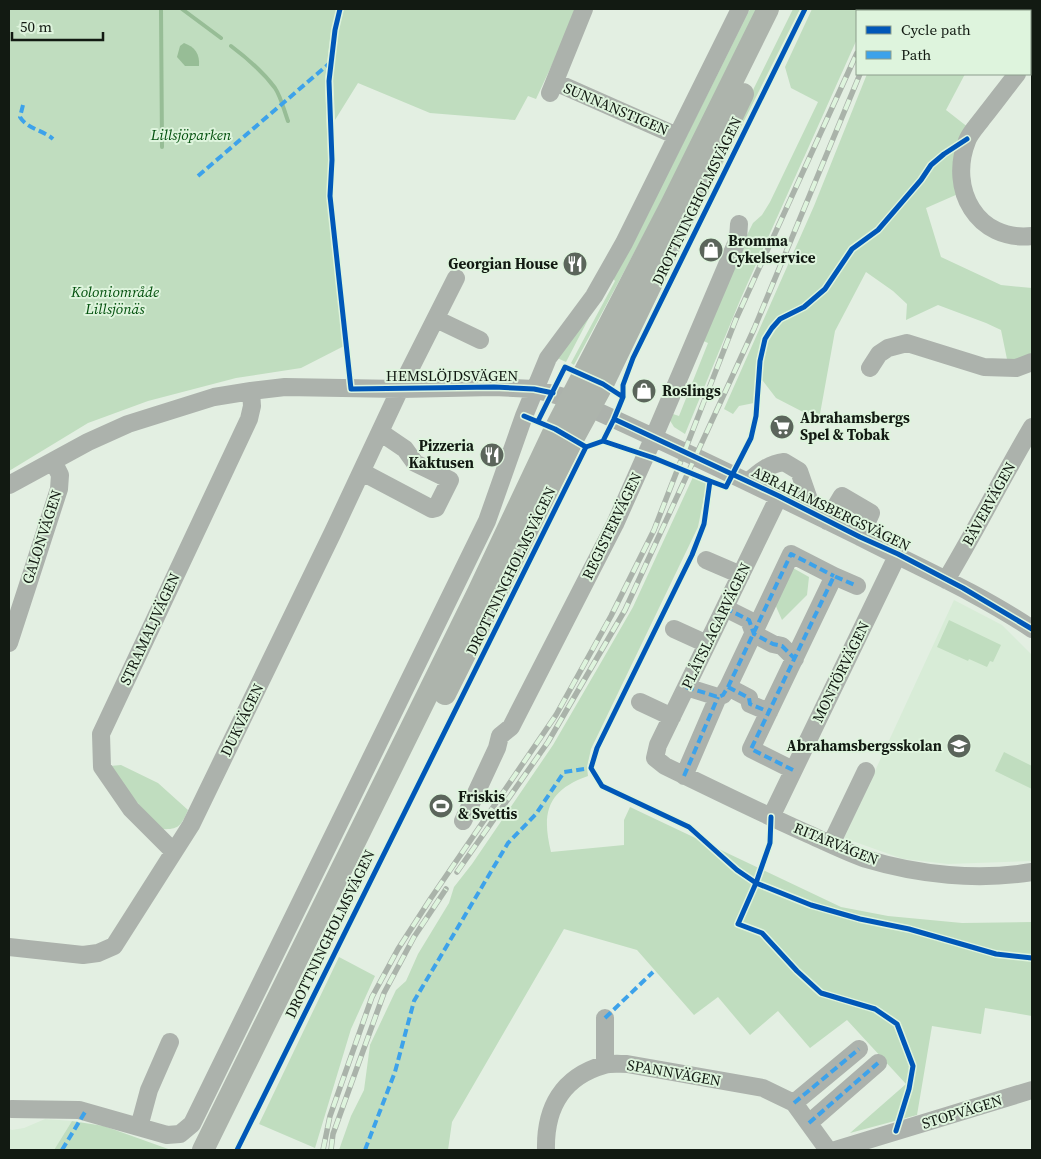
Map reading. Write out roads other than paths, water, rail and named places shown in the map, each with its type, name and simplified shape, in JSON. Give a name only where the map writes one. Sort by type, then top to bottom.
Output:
[{"type":"main road","name":"DROTTNINGHOLMSVÄGEN","points":[[220,1150],[573,439],[580,404],[672,203],[768,9]]},
{"type":"main road","name":"DROTTNINGHOLMSVÄGEN","points":[[203,1150],[478,592],[580,404],[784,9]]},
{"type":"street","name":"SUNNANSTIGEN","points":[[584,9],[552,88],[677,136]]},
{"type":"street","points":[[11,1109],[79,1110],[167,1135],[180,1134],[192,1124],[487,521],[534,389],[548,358],[594,296],[624,243],[740,9]]},
{"type":"street","points":[[1016,75],[967,139],[961,159],[961,180],[966,199],[973,212],[984,224],[1004,233],[1021,237],[1032,236]]},
{"type":"street","name":"REGISTERVÄGEN","points":[[463,821],[497,748],[500,736],[511,726],[614,524],[653,439],[738,239],[739,224]]},
{"type":"street","name":"HEMSLÖJDSVÄGEN","points":[[400,389],[456,278]]},
{"type":"street","points":[[436,319],[480,340]]},
{"type":"street","points":[[870,368],[879,354],[888,348],[907,343],[984,367],[1016,368],[1032,362]]},
{"type":"street","name":"HEMSLÖJDSVÄGEN","points":[[9,485],[88,442],[128,424],[214,397],[251,391],[285,388],[400,389],[468,387],[534,389],[580,404]]},
{"type":"street","name":"DUKVÄGEN","points":[[9,947],[83,955],[98,953],[114,946],[191,825],[362,472],[400,389]]},
{"type":"street","name":"STRAMALJVÄGEN","points":[[174,852],[131,809],[102,768],[101,734],[250,419],[252,406],[251,391]]},
{"type":"street","name":"ABRAHAMSBERGSVÄGEN","points":[[580,404],[779,496],[898,554],[1032,629]]},
{"type":"street","name":"BÄVERVÄGEN","points":[[946,580],[968,544],[1032,427]]},
{"type":"street","points":[[362,472],[432,509],[436,508],[450,480],[416,463],[406,449],[380,432]]},
{"type":"street","name":"GALONVÄGEN","points":[[9,643],[11,623],[59,489],[60,475],[54,461]]},
{"type":"street","points":[[748,482],[760,471],[772,464],[784,462],[799,471],[820,517],[842,496],[871,513],[860,537]]},
{"type":"street","name":"PLÅTSLAGARVÄGEN","points":[[655,758],[658,745],[779,496]]},
{"type":"street","points":[[684,776],[723,692],[754,634],[792,554],[857,586]]},
{"type":"street","name":"MONTÖRVÄGEN","points":[[771,817],[898,554]]},
{"type":"street","points":[[706,560],[740,575]]},
{"type":"street","points":[[793,770],[751,749],[834,576]]},
{"type":"street","points":[[724,608],[749,620],[754,634],[773,644],[782,646],[795,659]]},
{"type":"street","points":[[674,629],[707,644]]},
{"type":"street","points":[[686,687],[749,698],[750,704],[769,712]]},
{"type":"street","points":[[640,702],[672,716]]},
{"type":"street","name":"RITARVÄGEN","points":[[655,758],[665,766],[684,776],[865,858],[902,868],[939,874],[986,876],[1032,872]]},
{"type":"street","points":[[831,844],[866,771]]},
{"type":"street","points":[[605,1018],[605,1064]]},
{"type":"street","points":[[139,1127],[149,1090],[170,1042]]},
{"type":"street","points":[[794,1103],[859,1050]]},
{"type":"street","points":[[808,1123],[878,1063]]},
{"type":"street","name":"SPANNVÄGEN","points":[[546,1150],[550,1118],[557,1097],[572,1079],[605,1064],[634,1065],[763,1088],[794,1103],[828,1150]]},
{"type":"street","name":"STOPVÄGEN","points":[[834,1150],[1032,1090]]},
{"type":"waterway","points":[[161,9],[162,147]]},
{"type":"waterway","points":[[182,9],[221,38]]},
{"type":"waterway","points":[[231,46],[243,55],[275,88],[281,99],[288,121]]},
{"type":"railway","points":[[323,1150],[330,1116],[372,997],[398,949],[431,898],[556,715],[611,616],[654,530],[736,319],[856,55]]},
{"type":"railway","points":[[457,872],[548,742],[625,610],[754,329],[860,75]]},
{"type":"railway","points":[[331,1150],[333,1134],[384,993],[414,937],[446,889]]},
{"type":"place","name":"Bromma Cykelservice","points":[[711,250]]},
{"type":"place","name":"Georgian House","points":[[575,264]]},
{"type":"place","name":"Roslings","points":[[644,391]]},
{"type":"place","name":"Abrahamsbergs Spel & Tobak","points":[[782,427]]},
{"type":"place","name":"Pizzeria Kaktusen","points":[[492,455]]},
{"type":"place","name":"Abrahamsbergsskolan","points":[[959,746]]},
{"type":"place","name":"Friskis & Svettis","points":[[441,806]]},
{"type":"park label","name":"Lillsjöparken","points":[[191,135]]},
{"type":"park label","name":"Koloniområde Lillsjönäs","points":[[115,300]]}]
